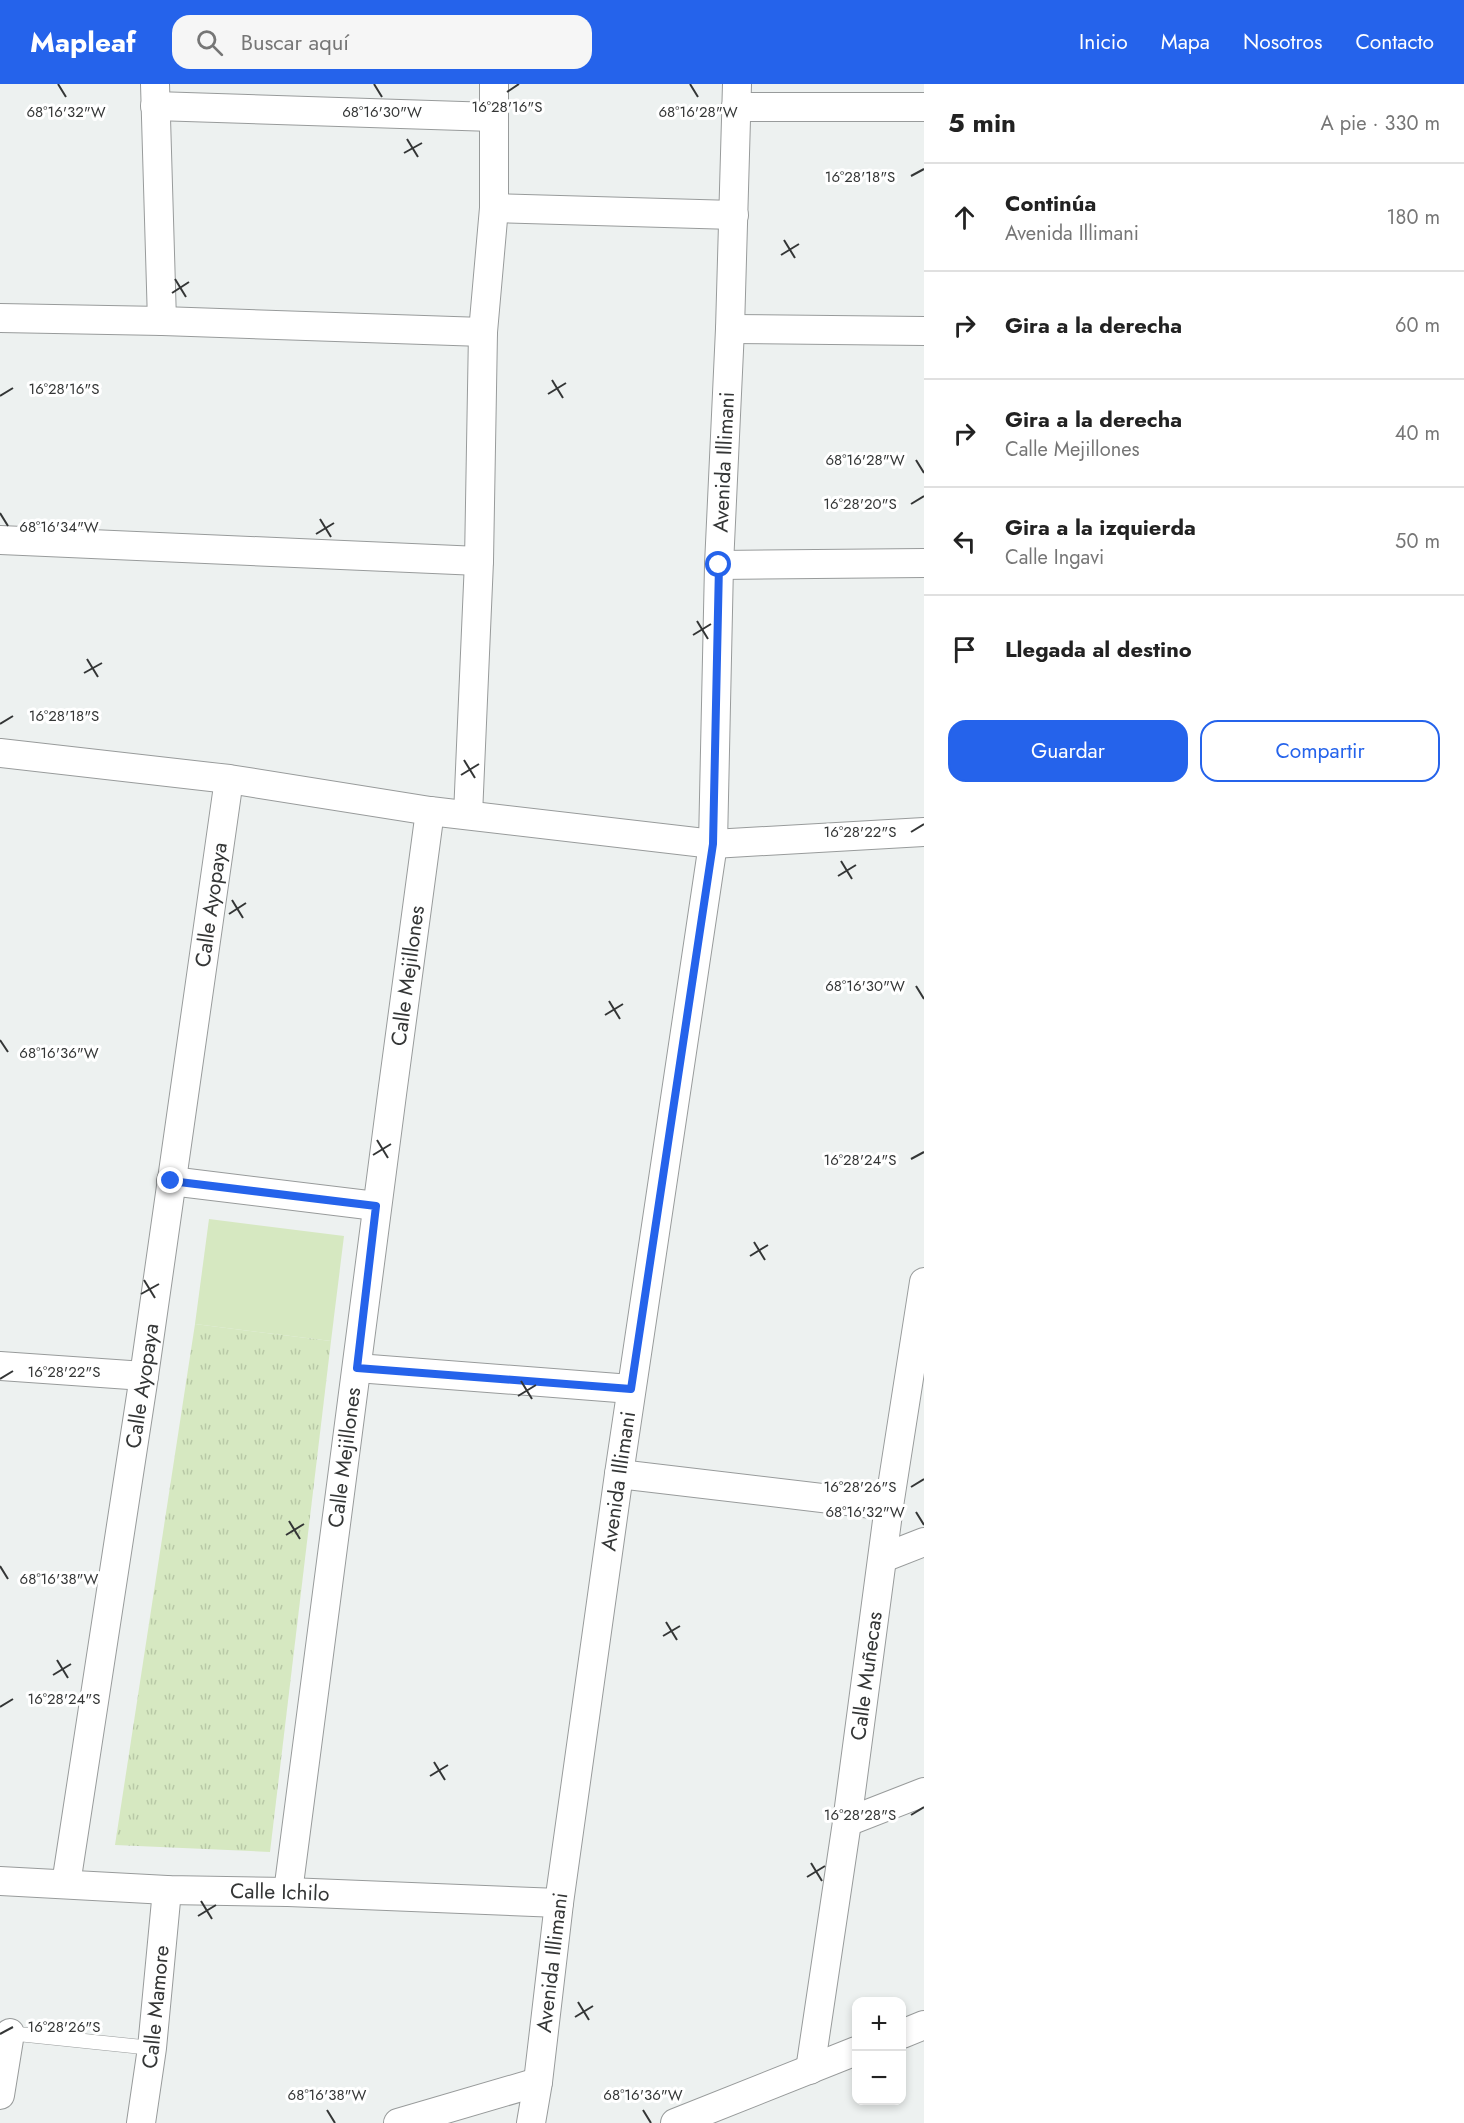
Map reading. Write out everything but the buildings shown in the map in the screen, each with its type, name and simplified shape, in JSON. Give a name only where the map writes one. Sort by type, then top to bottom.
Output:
[{"type":"street","points":[[468,815],[479,561],[483,332],[494,208],[494,84]]},
{"type":"street","points":[[162,321],[155,95],[494,117]]},
{"type":"street","points":[[736,95],[924,107]]},
{"type":"street","name":"Avenida Illimani","points":[[531,2123],[618,1474],[713,844],[719,565],[730,330],[736,95]]},
{"type":"street","points":[[494,208],[734,215]]},
{"type":"street","points":[[0,318],[483,332]]},
{"type":"street","points":[[730,330],[924,331]]},
{"type":"street","points":[[0,540],[479,561]]},
{"type":"street","points":[[719,565],[924,563]]},
{"type":"street","points":[[0,753],[229,779],[430,811],[713,844],[924,832]]},
{"type":"street","name":"Calle Ayopaya","points":[[66,1884],[144,1376],[229,779]]},
{"type":"street","name":"Calle Mejillones","points":[[288,1892],[376,1206],[430,811]]},
{"type":"street","points":[[171,1181],[376,1206]]},
{"type":"street","name":"Calle Muñecas","points":[[810,2070],[847,1822],[889,1506],[924,1282]]},
{"type":"street","points":[[0,1366],[144,1376]]},
{"type":"street","points":[[357,1368],[631,1389]]},
{"type":"street","points":[[618,1474],[889,1506]]},
{"type":"street","points":[[883,1558],[924,1542]]},
{"type":"street","points":[[847,1822],[924,1792]]},
{"type":"street","name":"Calle Ichilo","points":[[0,1881],[167,1890],[288,1892],[559,1903]]},
{"type":"street","name":"Calle Mamore","points":[[141,2123],[152,2048],[167,1890]]},
{"type":"street","points":[[906,2032],[924,2025]]},
{"type":"street","points":[[0,2095],[5,2033]]},
{"type":"street","points":[[675,2123],[852,2053]]},
{"type":"street","points":[[398,2123],[538,2082]]},
{"type":"lane","points":[[5,2033],[152,2048]]},
{"type":"green space","points":[[209,1219],[344,1236],[331,1341],[195,1324]]},
{"type":"green space","points":[[195,1324],[331,1341],[270,1852],[115,1845]]},
{"type":"route","points":[[171,1181],[376,1206],[357,1368],[631,1389],[713,844],[719,565]]}]
